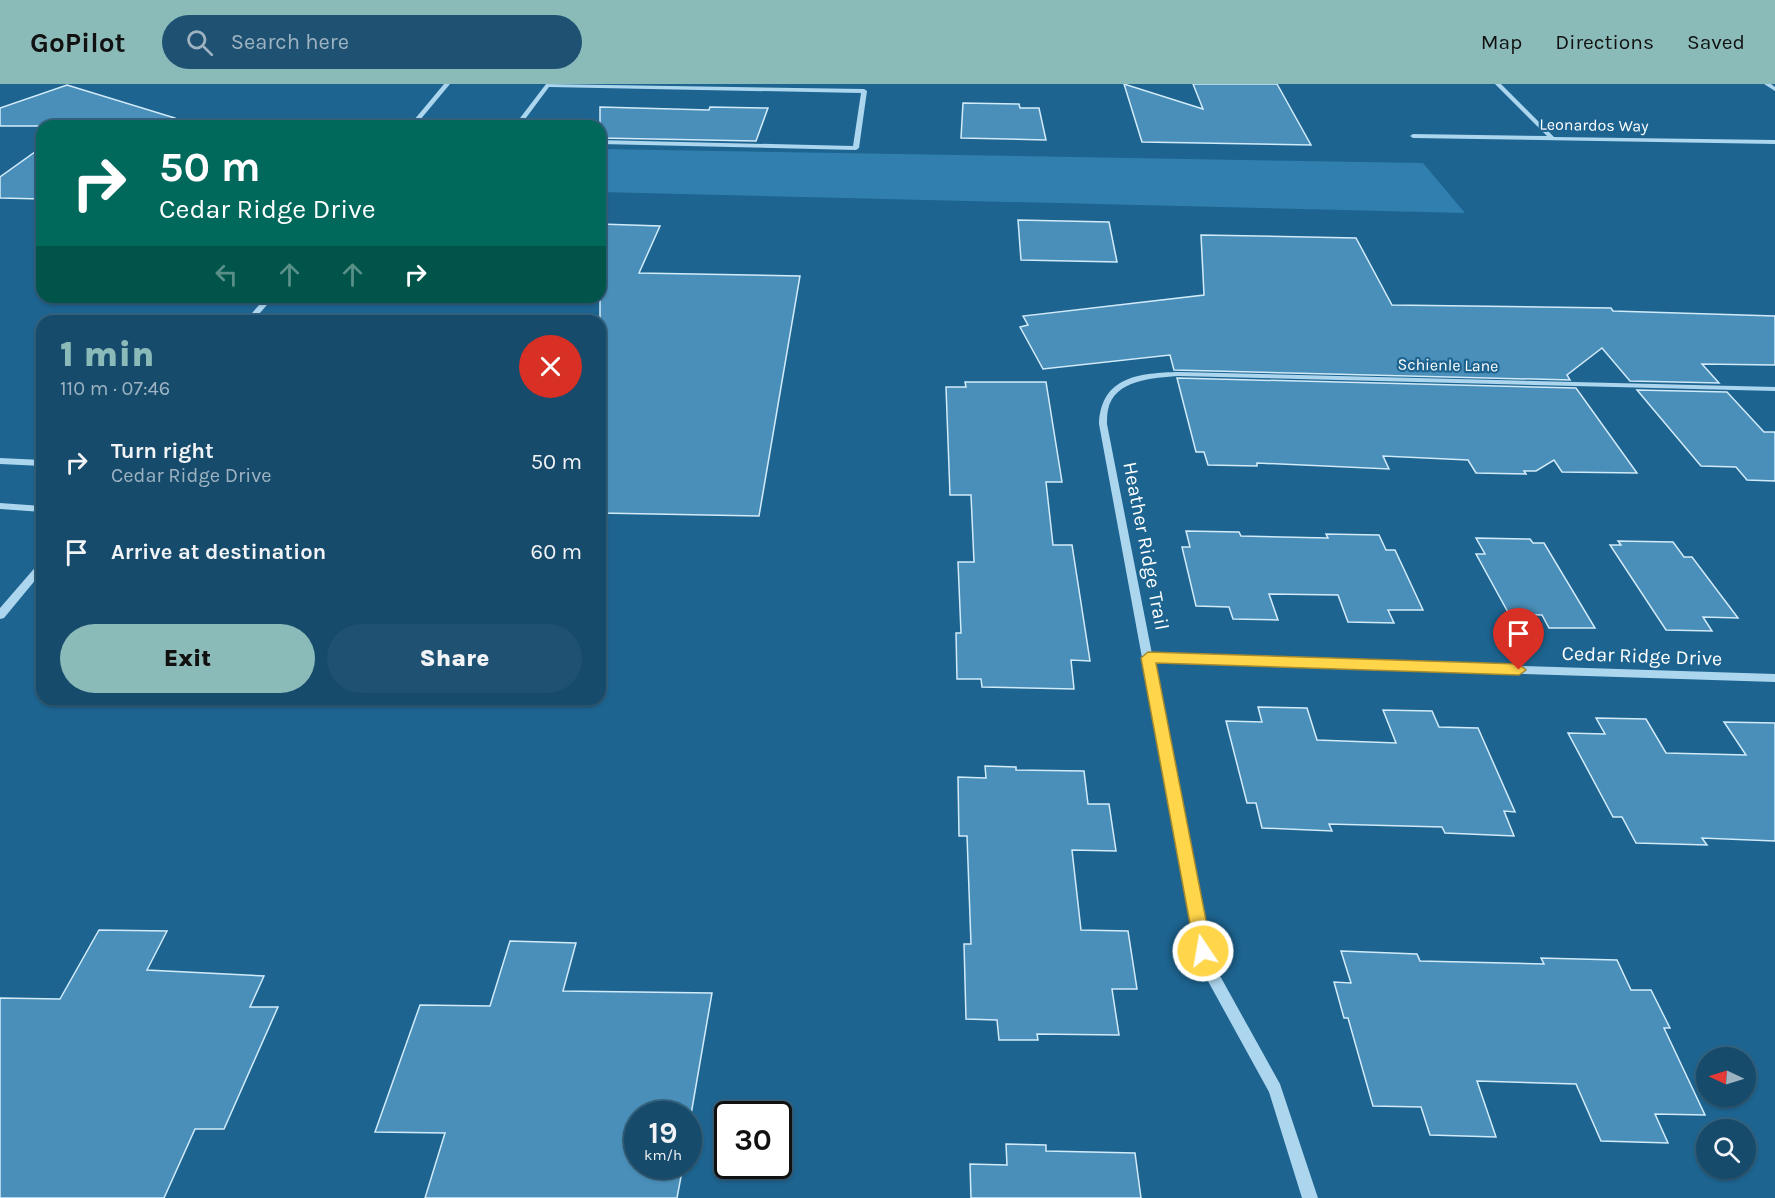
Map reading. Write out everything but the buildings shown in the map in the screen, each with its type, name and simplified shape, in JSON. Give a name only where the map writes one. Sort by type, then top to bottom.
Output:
[{"type":"street","points":[[417,120],[447,84]]},
{"type":"street","points":[[1498,84],[1551,137]]},
{"type":"street","points":[[1767,84],[1775,89]]},
{"type":"street","points":[[522,120],[548,85],[864,91],[856,148],[606,142]]},
{"type":"street","name":"Leonardos Way","points":[[1413,136],[1775,142]]},
{"type":"street","points":[[254,315],[265,303]]},
{"type":"street","name":"Schienle Lane","points":[[1121,386],[1142,378],[1179,374],[1775,389]]},
{"type":"street","name":"Heather Ridge Trail","points":[[1121,386],[1107,399],[1102,411],[1103,424],[1203,951],[1214,978],[1275,1089],[1310,1198]]},
{"type":"street","points":[[0,461],[36,463]]},
{"type":"street","points":[[0,506],[36,509]]},
{"type":"street","points":[[0,615],[36,572]]},
{"type":"street","name":"Cedar Ridge Drive","points":[[1148,658],[1775,678]]},
{"type":"shaded area","points":[[606,149],[1423,163],[1465,213],[606,192]]},
{"type":"route","points":[[1203,951],[1148,658],[1519,670]]}]
